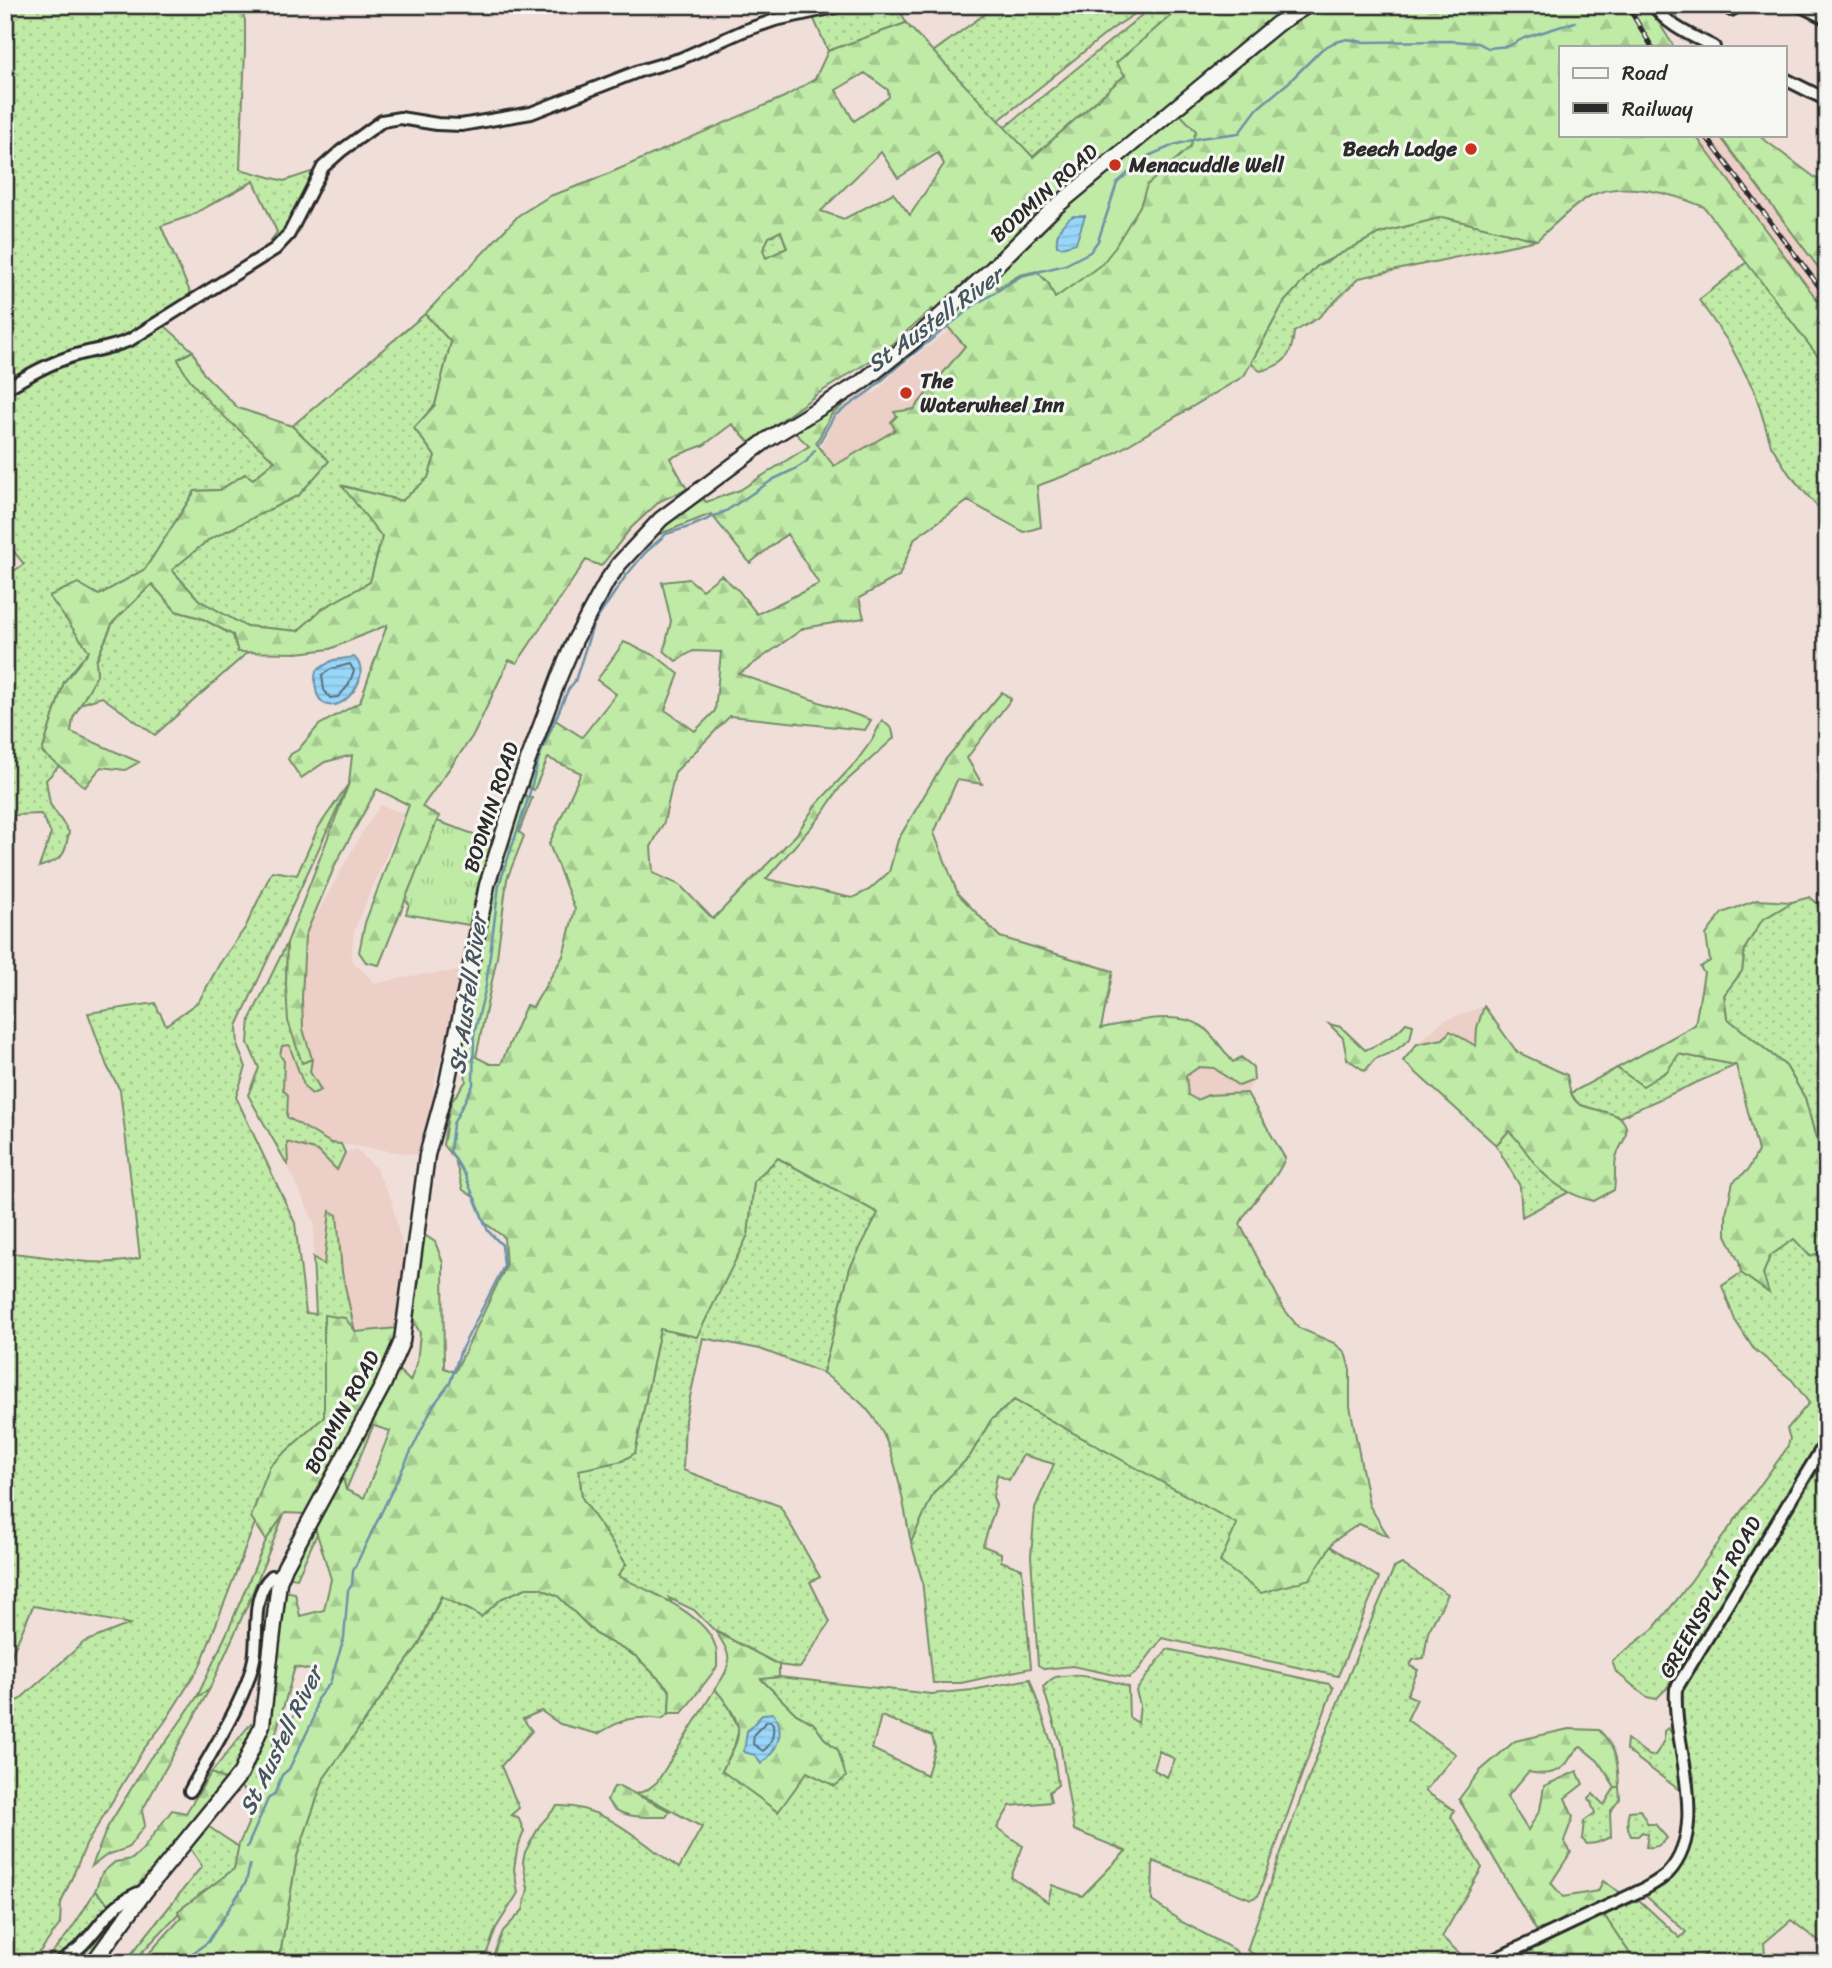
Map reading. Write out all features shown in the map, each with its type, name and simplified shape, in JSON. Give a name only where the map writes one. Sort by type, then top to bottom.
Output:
[{"type":"main road","name":"BODMIN ROAD","points":[[93,1963],[146,1891],[241,1773],[262,1725],[275,1606],[281,1577],[383,1385],[402,1341],[427,1155],[447,1083],[487,885],[518,787],[560,675],[575,640],[607,581],[619,564],[661,519],[767,440],[862,382],[912,342],[1053,209],[1277,24],[1308,5]]},
{"type":"street","points":[[5,389],[57,362],[87,352],[111,348],[130,340],[275,249],[289,234],[323,167],[382,121],[400,118],[461,125],[530,113],[639,71],[680,59],[775,20],[845,5]]},
{"type":"street","points":[[1654,5],[1657,12],[1668,20],[1712,46]]},
{"type":"street","points":[[1799,5],[1825,18]]},
{"type":"street","points":[[1786,80],[1827,100]]},
{"type":"street","name":"GREENSPLAT ROAD","points":[[1487,1963],[1646,1888],[1668,1874],[1685,1840],[1688,1816],[1688,1795],[1674,1710],[1676,1689],[1827,1440]]},
{"type":"street","points":[[190,1791],[249,1675],[254,1660],[261,1591],[272,1576],[281,1577]]},
{"type":"street","points":[[59,1963],[81,1945],[119,1903],[131,1895],[146,1891]]},
{"type":"shaded area","points":[[1696,136],[1720,136],[1827,279],[1827,313]]},
{"type":"shaded area","points":[[950,330],[965,346],[926,397],[914,409],[903,410],[897,416],[896,430],[834,467],[821,447],[835,417],[851,405],[848,401],[868,389],[872,394],[877,391],[896,371]]},
{"type":"shaded area","points":[[380,805],[404,813],[354,931],[351,960],[374,984],[417,975],[459,971],[461,982],[418,1155],[331,1143],[281,1114],[269,998],[302,997],[305,936]]},
{"type":"shaded area","points":[[1484,1006],[1477,1028],[1476,1046],[1443,1039],[1417,1044],[1443,1021]]},
{"type":"shaded area","points":[[1199,1067],[1214,1068],[1239,1085],[1254,1080],[1247,1093],[1208,1095],[1197,1100],[1188,1095],[1186,1076]]},
{"type":"shaded area","points":[[286,1142],[318,1151],[337,1170],[345,1153],[356,1149],[375,1167],[391,1199],[408,1272],[398,1328],[355,1332],[324,1265],[313,1257],[314,1222],[288,1166]]},
{"type":"green space","points":[[5,5],[239,5],[245,20],[240,169],[284,181],[311,172],[317,174],[282,236],[272,247],[270,242],[277,232],[254,181],[190,216],[161,226],[191,294],[107,345],[5,385]]},
{"type":"green space","points":[[874,5],[898,5],[906,23],[828,51],[813,17]]},
{"type":"green space","points":[[997,5],[1148,5],[1112,29],[998,121],[933,52]]},
{"type":"green space","points":[[1154,5],[1183,5],[1117,63],[1126,75],[1033,157],[1004,128]]},
{"type":"green space","points":[[1183,5],[1352,5],[1401,8],[1423,5],[1648,5],[1673,46],[1559,46],[1559,136],[1696,136],[1827,313],[1827,368],[1704,207],[1649,190],[1619,189],[1592,195],[1537,240],[1443,217],[1380,233],[1317,266],[1284,302],[1244,376],[1094,465],[1037,486],[1041,527],[1024,532],[968,501],[915,538],[899,576],[859,598],[864,618],[804,628],[739,674],[871,720],[865,730],[730,716],[675,772],[664,822],[651,847],[653,873],[680,885],[713,919],[796,835],[815,806],[855,763],[872,740],[882,720],[892,729],[894,738],[841,786],[820,817],[766,879],[852,898],[869,890],[889,872],[898,840],[945,760],[1002,692],[1011,699],[967,758],[982,784],[957,780],[934,833],[958,894],[1000,937],[1113,971],[1101,1028],[1151,1019],[1177,1018],[1189,1021],[1208,1032],[1233,1062],[1241,1057],[1253,1067],[1254,1080],[1239,1086],[1214,1068],[1199,1067],[1186,1076],[1188,1095],[1197,1100],[1208,1095],[1247,1093],[1285,1158],[1276,1175],[1240,1224],[1284,1309],[1299,1328],[1334,1343],[1345,1352],[1350,1370],[1350,1406],[1369,1505],[1388,1536],[1359,1524],[1334,1541],[1310,1579],[1261,1593],[1220,1562],[1237,1524],[1014,1400],[991,1420],[970,1456],[934,1492],[911,1542],[896,1469],[883,1434],[862,1404],[823,1373],[850,1268],[878,1213],[778,1158],[754,1181],[748,1235],[697,1337],[660,1329],[635,1453],[622,1461],[579,1470],[582,1498],[626,1564],[618,1576],[687,1613],[709,1633],[715,1645],[717,1667],[682,1713],[669,1713],[670,1690],[636,1656],[597,1635],[558,1596],[540,1588],[526,1588],[502,1598],[481,1617],[441,1596],[419,1644],[324,1778],[297,1856],[281,1949],[275,1963],[140,1963],[181,1918],[178,1911],[234,1869],[239,1844],[259,1799],[238,1786],[259,1754],[271,1718],[284,1591],[295,1593],[300,1616],[324,1610],[331,1579],[314,1524],[341,1470],[346,1490],[364,1498],[390,1431],[367,1424],[394,1366],[410,1381],[417,1363],[420,1333],[411,1316],[423,1234],[435,1242],[443,1263],[444,1368],[455,1372],[506,1266],[504,1237],[485,1223],[475,1198],[463,1190],[455,1160],[443,1145],[450,1104],[466,1081],[462,1038],[488,899],[523,795],[532,798],[519,832],[524,836],[507,879],[497,957],[476,1057],[490,1064],[501,1064],[526,1005],[533,1007],[563,956],[575,909],[549,844],[581,773],[548,758],[534,790],[529,788],[528,783],[547,717],[582,737],[616,694],[597,680],[624,642],[656,656],[679,674],[665,710],[695,731],[715,711],[721,652],[693,651],[676,661],[664,651],[671,621],[662,582],[689,579],[702,590],[721,575],[739,591],[757,614],[819,584],[787,534],[750,563],[711,514],[660,534],[653,526],[699,491],[706,502],[740,490],[809,446],[788,426],[846,389],[848,401],[831,415],[816,443],[834,466],[895,430],[891,422],[897,416],[894,412],[914,409],[965,346],[932,309],[881,354],[816,395],[750,443],[732,424],[704,445],[670,458],[687,489],[660,501],[631,528],[601,566],[586,560],[517,663],[509,660],[474,734],[422,807],[439,816],[379,965],[366,962],[359,952],[365,923],[409,805],[377,789],[336,863],[305,936],[303,1029],[312,1059],[302,1063],[288,1021],[287,943],[349,783],[352,755],[325,762],[301,778],[288,759],[319,725],[360,702],[387,625],[330,649],[297,653],[238,652],[233,635],[201,618],[176,611],[152,584],[113,622],[96,661],[97,675],[73,718],[71,732],[139,762],[125,770],[101,767],[85,787],[42,752],[64,682],[89,651],[49,596],[78,583],[99,595],[145,569],[195,491],[220,490],[245,474],[253,479],[275,461],[195,386],[178,359],[193,351],[203,373],[238,408],[292,426],[329,461],[299,495],[208,540],[172,570],[199,600],[245,626],[298,631],[322,609],[370,582],[382,537],[342,486],[402,501],[428,478],[435,456],[414,428],[435,405],[451,342],[425,314],[519,215],[550,196],[589,182],[784,97],[815,79],[828,51],[906,23],[1033,157],[1125,75],[1116,63]],"holes":[[[865,73],[888,90],[889,97],[854,121],[836,90]],[[881,152],[898,178],[938,153],[944,164],[910,215],[893,193],[844,219],[821,211]],[[781,231],[787,248],[766,258],[763,250],[769,237]],[[295,1667],[310,1670],[309,1679],[279,1751],[272,1746]]]},
{"type":"green space","points":[[1177,111],[1196,131],[1190,147],[1147,185],[1140,206],[1102,264],[1055,298],[1049,284],[1037,271],[1020,275],[997,288],[991,278],[1090,186]]},
{"type":"green space","points":[[1720,136],[1759,136],[1817,179],[1827,214],[1827,279]]},
{"type":"green space","points":[[1443,217],[1537,240],[1359,278],[1318,318],[1294,332],[1289,354],[1281,363],[1260,371],[1251,363],[1284,302],[1317,266],[1380,233]]},
{"type":"green space","points":[[781,231],[787,248],[766,259],[763,250],[769,236]]},
{"type":"green space","points":[[1747,262],[1827,368],[1827,518],[1789,474],[1771,445],[1755,392],[1729,343],[1699,300]]},
{"type":"green space","points":[[425,314],[451,342],[435,405],[414,428],[435,456],[428,478],[402,501],[344,486],[382,537],[370,582],[322,609],[298,631],[245,626],[199,600],[172,570],[208,540],[299,495],[328,461],[292,426]]},
{"type":"green space","points":[[165,326],[193,351],[178,359],[195,386],[275,461],[253,479],[245,474],[220,490],[195,491],[145,569],[99,595],[89,651],[64,682],[42,752],[59,766],[46,780],[50,804],[69,832],[66,847],[54,862],[39,867],[51,833],[41,814],[14,815],[6,863],[5,577],[24,564],[5,541],[5,395],[71,360],[119,348]]},
{"type":"green space","points":[[152,584],[176,611],[201,618],[233,635],[238,652],[248,652],[155,735],[102,697],[80,704],[97,675],[96,661],[113,622]]},
{"type":"green space","points":[[349,783],[237,1026],[238,1048],[246,1067],[236,1097],[295,1223],[306,1313],[316,1314],[313,1257],[324,1265],[330,1211],[337,1215],[342,1272],[355,1332],[324,1316],[324,1417],[270,1466],[251,1517],[255,1523],[200,1666],[164,1723],[143,1750],[86,1845],[61,1903],[60,1924],[41,1950],[26,1963],[5,1963],[5,1693],[18,1701],[84,1642],[130,1624],[33,1606],[5,1670],[5,1253],[90,1262],[140,1258],[120,1090],[107,1066],[88,1013],[155,1003],[166,1025],[199,1001],[220,963],[245,928],[272,871],[297,875],[318,828]]},
{"type":"green space","points":[[437,821],[493,841],[469,925],[406,914],[409,904],[405,900]]},
{"type":"green space","points":[[1810,897],[1827,912],[1827,1160],[1815,1135],[1805,1098],[1786,1066],[1727,1018],[1724,995],[1742,971],[1745,948],[1762,920],[1792,902]]},
{"type":"green space","points":[[1757,900],[1792,902],[1762,920],[1745,948],[1742,971],[1724,995],[1727,1018],[1786,1066],[1805,1098],[1815,1135],[1827,1160],[1827,1250],[1810,1256],[1794,1239],[1770,1256],[1763,1274],[1769,1293],[1741,1273],[1739,1262],[1726,1235],[1726,1213],[1733,1182],[1748,1170],[1758,1151],[1736,1065],[1679,1054],[1667,1071],[1643,1086],[1617,1068],[1695,1025],[1704,973],[1700,967],[1710,961],[1706,935],[1722,913]]},
{"type":"green space","points":[[287,943],[286,985],[302,1063],[312,1059],[310,1072],[321,1090],[312,1094],[305,1088],[289,1045],[282,1046],[280,1055],[284,1061],[283,1090],[288,1095],[287,1117],[331,1143],[341,1144],[345,1153],[337,1170],[318,1151],[287,1142],[288,1166],[248,1095],[259,1068],[248,1043],[250,1019]]},
{"type":"green space","points":[[1484,1006],[1517,1052],[1567,1075],[1572,1095],[1579,1104],[1613,1114],[1624,1121],[1626,1131],[1616,1158],[1614,1190],[1594,1201],[1562,1188],[1540,1170],[1509,1131],[1496,1145],[1403,1061],[1417,1044],[1443,1039],[1450,1031],[1476,1046],[1477,1028]]},
{"type":"green space","points":[[1406,1023],[1413,1025],[1410,1039],[1395,1051],[1375,1059],[1365,1071],[1347,1059],[1343,1038],[1329,1024],[1341,1027],[1365,1050],[1387,1039]]},
{"type":"green space","points":[[1678,1054],[1736,1065],[1620,1117],[1578,1104],[1571,1093],[1617,1068],[1643,1085],[1667,1071]]},
{"type":"green space","points":[[1509,1130],[1520,1140],[1544,1174],[1569,1192],[1522,1217],[1520,1186],[1496,1145]]},
{"type":"green space","points":[[778,1158],[879,1213],[850,1268],[823,1373],[760,1349],[703,1338],[685,1420],[683,1470],[780,1506],[820,1577],[810,1582],[830,1622],[800,1668],[779,1665],[715,1631],[694,1610],[669,1598],[673,1605],[618,1576],[626,1564],[582,1498],[579,1469],[622,1461],[635,1453],[660,1328],[748,1235],[754,1181]]},
{"type":"green space","points":[[1794,1238],[1810,1256],[1827,1250],[1827,1432],[1667,1688],[1656,1699],[1647,1697],[1616,1672],[1612,1661],[1653,1629],[1680,1596],[1787,1448],[1790,1439],[1787,1429],[1809,1403],[1792,1380],[1753,1348],[1735,1320],[1722,1286],[1741,1273],[1768,1292],[1763,1274],[1770,1256]]},
{"type":"green space","points":[[324,1315],[345,1318],[356,1332],[398,1328],[372,1391],[306,1514],[285,1513],[266,1540],[251,1517],[270,1466],[324,1417]]},
{"type":"green space","points":[[1014,1400],[1238,1524],[1309,1579],[1330,1546],[1379,1578],[1338,1676],[1162,1638],[1137,1672],[1129,1678],[1072,1666],[1045,1669],[1038,1665],[1031,1556],[1035,1508],[1054,1464],[1023,1455],[1009,1480],[997,1475],[993,1497],[996,1505],[983,1546],[1001,1553],[1001,1561],[1022,1569],[1031,1668],[961,1683],[933,1683],[922,1580],[911,1542],[934,1492],[970,1456],[991,1420]]},
{"type":"green space","points":[[367,1424],[373,1426],[346,1490],[341,1470]]},
{"type":"green space","points":[[1827,1456],[1827,1725],[1817,1740],[1827,1765],[1827,1948],[1791,1920],[1764,1943],[1765,1955],[1741,1963],[1707,1963],[1706,1954],[1701,1958],[1702,1963],[1636,1963],[1604,1915],[1639,1900],[1680,1938],[1686,1932],[1646,1896],[1678,1870],[1695,1822],[1694,1777],[1680,1707],[1682,1689]]},
{"type":"green space","points":[[285,1512],[209,1690],[197,1697],[266,1540]]},
{"type":"green space","points":[[314,1524],[317,1534],[297,1578],[291,1577],[291,1570]]},
{"type":"green space","points":[[1402,1564],[1448,1594],[1428,1632],[1424,1658],[1413,1660],[1410,1666],[1418,1670],[1407,1695],[1417,1699],[1407,1720],[1456,1754],[1425,1791],[1454,1810],[1451,1817],[1482,1868],[1442,1937],[1470,1963],[1268,1963],[1247,1950],[1335,1710],[1394,1568]]},
{"type":"green space","points":[[526,1588],[540,1588],[558,1596],[597,1635],[636,1656],[670,1690],[669,1713],[662,1719],[628,1719],[598,1734],[560,1724],[541,1711],[523,1719],[532,1731],[501,1766],[519,1808],[511,1815],[518,1817],[524,1831],[514,1869],[518,1893],[496,1928],[483,1963],[275,1963],[281,1949],[297,1856],[324,1778],[419,1644],[442,1596],[481,1617],[502,1598]]},
{"type":"green space","points":[[715,1631],[779,1665],[779,1677],[761,1679],[796,1714],[813,1723],[824,1738],[838,1750],[846,1777],[835,1786],[807,1772],[778,1812],[722,1771],[735,1744],[738,1728],[726,1702],[715,1689],[728,1666],[728,1654]]},
{"type":"green space","points":[[1167,1649],[1329,1684],[1333,1688],[1258,1896],[1251,1899],[1153,1861],[1152,1901],[1182,1922],[1235,1950],[1244,1963],[490,1963],[503,1931],[523,1910],[528,1889],[523,1862],[525,1852],[540,1825],[557,1806],[575,1807],[607,1818],[679,1868],[702,1827],[636,1794],[657,1782],[715,1689],[725,1699],[739,1729],[734,1747],[722,1771],[808,1772],[838,1750],[824,1738],[813,1723],[796,1714],[760,1678],[779,1677],[931,1694],[972,1690],[1030,1679],[1053,1748],[1058,1785],[1049,1792],[1051,1802],[1010,1806],[997,1828],[1023,1846],[1011,1877],[1048,1902],[1052,1885],[1082,1896],[1126,1851],[1074,1830],[1060,1743],[1043,1687],[1054,1678],[1072,1675],[1103,1679],[1128,1687],[1129,1717],[1138,1723],[1140,1705],[1136,1691]],"holes":[[[881,1716],[932,1736],[935,1747],[927,1775],[872,1749]],[[1159,1751],[1175,1759],[1167,1777],[1154,1770]]]},
{"type":"green space","points":[[209,1690],[142,1811],[145,1825],[128,1848],[107,1855],[92,1866],[107,1828],[150,1758],[166,1742],[197,1697]]},
{"type":"green space","points":[[251,1723],[253,1729],[229,1781],[211,1773]]},
{"type":"green space","points":[[1668,1728],[1673,1735],[1682,1792],[1626,1750],[1627,1739],[1650,1756],[1655,1755],[1664,1742],[1664,1731]]},
{"type":"green space","points":[[1569,1729],[1599,1730],[1610,1743],[1615,1756],[1619,1787],[1615,1787],[1598,1761],[1581,1747],[1566,1764],[1554,1772],[1528,1772],[1507,1797],[1528,1830],[1540,1810],[1544,1786],[1577,1771],[1583,1784],[1565,1798],[1573,1817],[1564,1841],[1571,1852],[1551,1883],[1563,1897],[1598,1891],[1603,1881],[1621,1893],[1549,1927],[1536,1930],[1459,1799],[1480,1771],[1515,1741]]},
{"type":"green space","points":[[211,1773],[229,1781],[145,1882],[109,1904],[95,1891],[102,1873],[115,1862],[132,1859],[142,1850],[172,1810],[186,1813]]},
{"type":"green space","points":[[619,1786],[670,1811],[666,1817],[650,1817],[633,1816],[618,1811],[607,1800],[614,1787]]},
{"type":"green space","points":[[1615,1787],[1619,1787],[1620,1799],[1610,1812],[1611,1837],[1587,1844],[1582,1839],[1584,1821],[1595,1813],[1589,1798],[1593,1794],[1604,1805]]},
{"type":"green space","points":[[1640,1810],[1648,1824],[1655,1824],[1667,1838],[1658,1846],[1646,1847],[1648,1834],[1642,1832],[1638,1836],[1631,1836],[1627,1824],[1629,1811]]},
{"type":"green space","points":[[209,1827],[239,1847],[234,1869],[178,1911],[132,1963],[124,1963],[202,1866],[190,1848]]},
{"type":"green space","points":[[95,1891],[109,1904],[88,1932],[62,1957],[41,1963],[64,1938]]},
{"type":"green space","points":[[127,1905],[86,1963],[69,1963],[84,1952],[102,1928]]},
{"type":"green space","points":[[1604,1915],[1636,1963],[1529,1963],[1527,1951]]},
{"type":"water","points":[[1073,216],[1085,216],[1076,243],[1057,246],[1060,228]]},
{"type":"water","points":[[354,657],[360,666],[357,686],[341,703],[324,703],[317,694],[316,671],[333,660]]},
{"type":"water","points":[[773,1713],[780,1734],[776,1747],[761,1764],[755,1755],[744,1752],[747,1731],[763,1714]]},
{"type":"waterway","name":"St Austell River","points":[[818,445],[834,416],[871,390],[972,307],[1021,276],[1065,265],[1090,252],[1098,241],[1117,183],[1146,157],[1200,138],[1239,133],[1258,108],[1322,49],[1347,39],[1363,42],[1453,41],[1478,43],[1488,48],[1509,46],[1524,38],[1575,22]]},
{"type":"waterway","name":"St Austell River","points":[[247,1847],[268,1799],[275,1793],[282,1775],[289,1769],[313,1720],[317,1699],[330,1683],[344,1638],[348,1590],[352,1585],[353,1571],[433,1406],[450,1383],[461,1350],[504,1266],[502,1245],[488,1231],[465,1175],[450,1151],[453,1124],[473,1085],[474,1035],[486,986],[499,885],[540,755],[568,690],[575,681],[593,625],[625,577],[645,553],[666,534],[726,511],[774,479],[806,462],[815,450]]},
{"type":"waterway","name":"St Austell River","points":[[179,1963],[208,1942],[246,1882],[250,1865]]},
{"type":"railway","points":[[1627,5],[1651,46]]},
{"type":"railway","points":[[1706,136],[1827,297]]},
{"type":"place","name":"Beech Lodge","points":[[1471,149]]},
{"type":"place","name":"Menacuddle Well","points":[[1115,165]]},
{"type":"place","name":"The Waterwheel Inn","points":[[906,393]]}]
